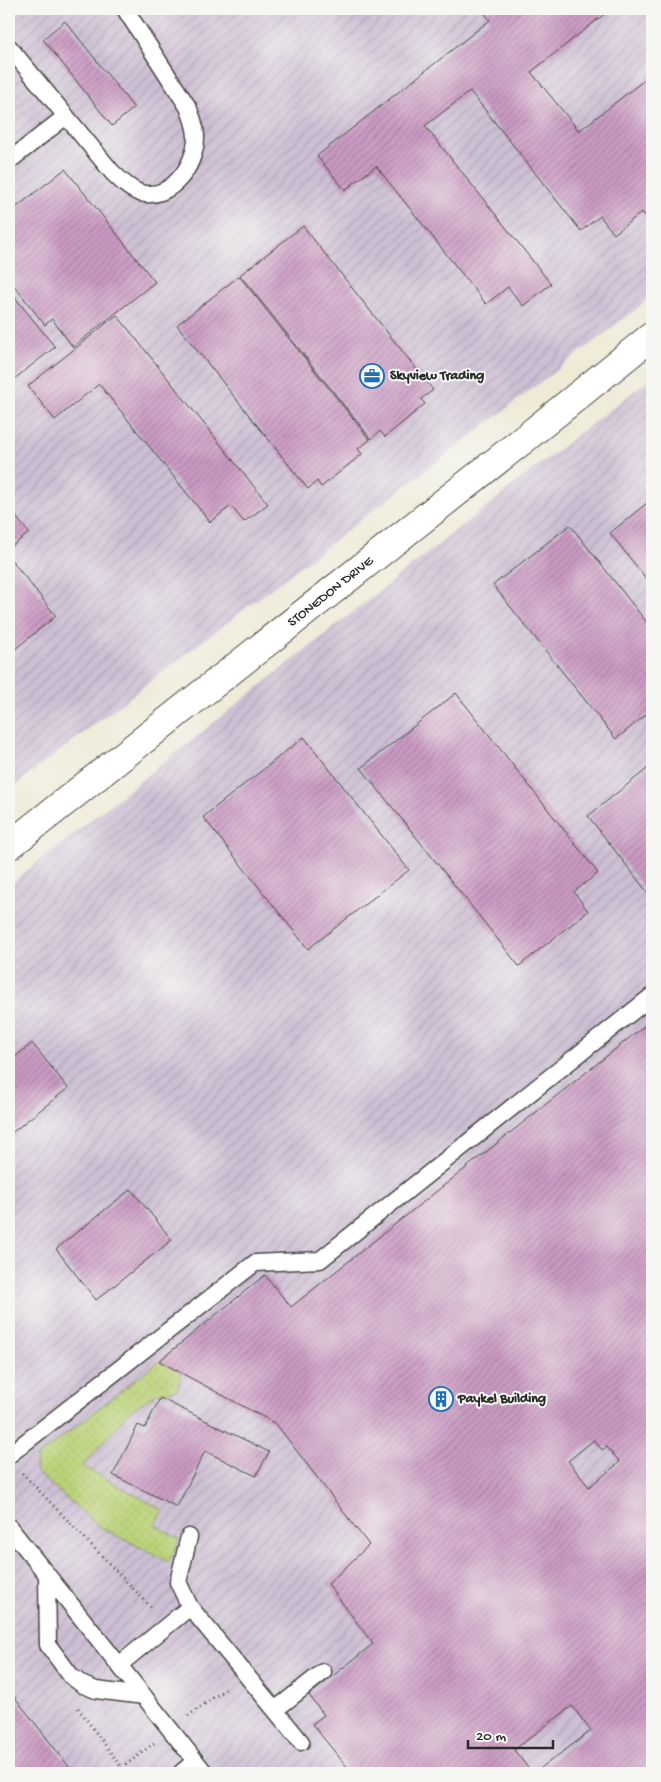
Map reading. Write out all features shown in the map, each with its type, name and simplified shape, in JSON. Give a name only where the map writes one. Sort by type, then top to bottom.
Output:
[{"type":"street","name":"STONEDON DRIVE","points":[[9,846],[652,336]]},
{"type":"lane","points":[[9,47],[112,172],[132,189],[147,194],[164,191],[181,178],[188,166],[194,152],[196,137],[194,122],[184,101],[125,9]]},
{"type":"lane","points":[[9,162],[66,116]]},
{"type":"lane","points":[[9,1455],[255,1263],[320,1260],[652,996]]},
{"type":"lane","points":[[10,1531],[47,1574],[200,1767],[181,1773]]},
{"type":"lane","points":[[190,1537],[178,1582],[190,1607],[300,1742]]},
{"type":"lane","points":[[47,1574],[48,1644],[71,1676],[83,1685],[96,1690],[144,1696]]},
{"type":"lane","points":[[119,1665],[190,1607]]},
{"type":"lane","points":[[275,1710],[324,1672]]},
{"type":"path","points":[[22,1473],[121,1578],[158,1614]]},
{"type":"path","points":[[185,1718],[230,1685]]},
{"type":"path","points":[[120,1773],[122,1768],[159,1739]]},
{"type":"shaded area","points":[[9,9],[652,9],[652,294],[640,306],[9,790]]},
{"type":"shaded area","points":[[652,377],[652,1773],[9,1773],[9,885]]},
{"type":"green space","points":[[159,1361],[182,1373],[177,1390],[157,1393],[131,1410],[82,1466],[163,1510],[155,1525],[179,1539],[169,1562],[100,1527],[35,1471],[37,1457]]},
{"type":"building","points":[[481,9],[611,9],[531,72],[579,131],[652,74],[652,216],[648,219],[642,212],[614,234],[600,216],[581,231],[470,91],[425,126],[551,284],[523,306],[508,287],[486,304],[376,166],[345,190],[317,156],[490,20]]},
{"type":"building","points":[[65,21],[134,108],[112,126],[43,39]]},
{"type":"building","points":[[65,169],[155,282],[73,347],[52,319],[45,325],[9,279],[9,213]]},
{"type":"building","points":[[303,226],[433,390],[421,399],[425,404],[385,437],[380,431],[371,439],[240,275]]},
{"type":"building","points":[[239,276],[370,440],[358,449],[362,454],[321,487],[317,481],[308,489],[177,325]]},
{"type":"building","points":[[9,290],[55,347],[9,383]]},
{"type":"building","points":[[117,315],[268,504],[244,522],[231,506],[210,522],[99,384],[55,420],[28,386]]},
{"type":"building","points":[[652,499],[652,586],[610,533]]},
{"type":"building","points":[[9,508],[29,533],[9,548]]},
{"type":"building","points":[[570,525],[652,629],[652,710],[616,739],[493,585]]},
{"type":"building","points":[[9,557],[56,616],[9,654]]},
{"type":"building","points":[[456,693],[598,873],[574,892],[588,911],[519,966],[361,768]]},
{"type":"building","points":[[304,737],[409,870],[308,949],[203,817]]},
{"type":"building","points":[[652,765],[652,898],[588,816]]},
{"type":"building","name":"Paykel Building","points":[[652,1020],[652,1773],[534,1773],[591,1731],[572,1706],[514,1750],[532,1773],[352,1773],[312,1724],[324,1715],[309,1695],[373,1644],[328,1584],[369,1545],[276,1424],[159,1361],[265,1275],[291,1307]],"holes":[[[594,1440],[602,1450],[607,1447],[620,1462],[589,1487],[568,1461]]]},
{"type":"building","points":[[32,1043],[68,1088],[9,1135],[9,1062]]},
{"type":"building","points":[[131,1189],[172,1240],[96,1300],[56,1249]]},
{"type":"building","points":[[160,1398],[269,1452],[256,1476],[205,1451],[177,1507],[113,1475],[138,1425],[145,1428]]},
{"type":"building","points":[[9,1690],[74,1773],[9,1773]]},
{"type":"place","name":"Skyview Trading","points":[[372,376]]},
{"type":"place","name":"Paykel Building","points":[[441,1399]]}]
